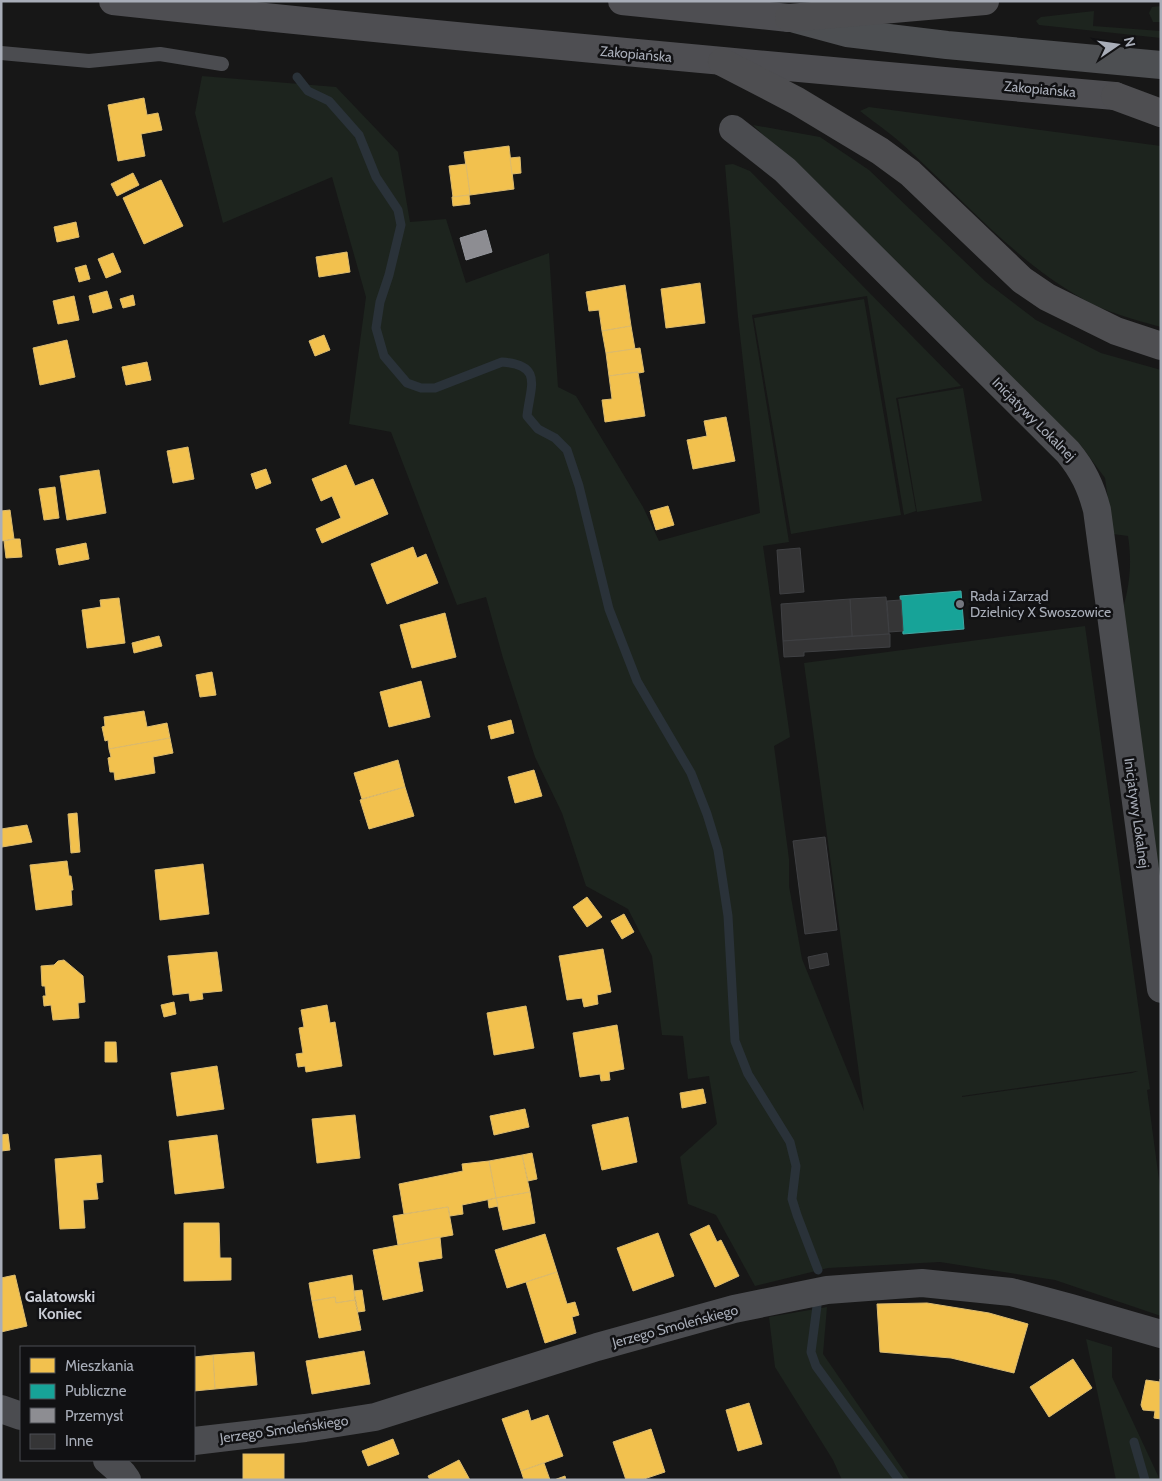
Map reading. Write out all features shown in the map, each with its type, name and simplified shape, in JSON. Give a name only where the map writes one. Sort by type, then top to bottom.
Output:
[{"type":"highway","name":"Zakopiańska","points":[[113,1],[307,22],[722,62],[1115,96]]},
{"type":"highway","points":[[622,1],[789,18],[985,1]]},
{"type":"highway","points":[[722,62],[797,101],[880,151],[910,173],[1022,280],[1047,297],[1116,331],[1161,346]]},
{"type":"highway","points":[[1115,96],[1161,113]]},
{"type":"main road","points":[[789,18],[856,34],[947,45],[1161,65]]},
{"type":"main road","name":"Zakopiańska","points":[[1115,96],[1161,99]]},
{"type":"street","name":"Inicjatywy Lokalnej","points":[[734,129],[786,170],[1068,452],[1079,464],[1093,491],[1161,990]]},
{"type":"street","name":"Jerzego Smoleńskiego","points":[[195,1441],[305,1428],[375,1417],[597,1347],[734,1309],[827,1290],[922,1283],[1011,1292],[1161,1334]]},
{"type":"street","points":[[1,1409],[20,1416]]},
{"type":"street","points":[[108,1461],[127,1480]]},
{"type":"lane","points":[[1,53],[89,61],[160,54],[222,64]]},
{"type":"shaded area","points":[[1161,6],[1161,22],[1153,22],[1149,13],[1152,7]]},
{"type":"shaded area","points":[[1094,11],[1093,26],[1161,31],[1161,38],[1039,25],[1036,21],[1041,17]]},
{"type":"shaded area","points":[[202,76],[336,87],[398,152],[410,222],[446,219],[466,283],[549,253],[558,387],[576,396],[643,507],[659,541],[760,513],[738,317],[725,165],[733,164],[750,171],[961,386],[896,398],[916,511],[904,515],[867,296],[752,315],[789,542],[763,546],[790,737],[774,746],[789,859],[789,886],[802,959],[864,1111],[804,663],[1085,626],[1150,1089],[1147,1090],[1161,1195],[1161,1316],[1055,1280],[940,1262],[828,1268],[755,1286],[716,1215],[688,1204],[680,1157],[717,1124],[709,1076],[688,1079],[683,1036],[662,1035],[652,956],[628,909],[586,886],[562,813],[535,757],[503,658],[486,597],[457,605],[391,432],[349,424],[366,297],[332,177],[223,223],[195,113]],"holes":[[[1138,1071],[1132,1073],[962,1097]]]},
{"type":"shaded area","points":[[869,107],[1161,146],[1161,327],[1092,304],[1036,268],[994,232],[907,148],[860,111]]},
{"type":"shaded area","points":[[753,125],[820,137],[869,170],[985,281],[1036,320],[1101,353],[1161,370],[1161,886],[1123,609],[1130,573],[1128,536],[1113,534],[1105,478],[1082,447]]},
{"type":"shaded area","points":[[864,299],[901,515],[791,534],[754,318]]},
{"type":"shaded area","points":[[963,388],[982,501],[917,512],[898,399]]},
{"type":"shaded area","points":[[827,1307],[823,1354],[910,1480],[842,1480],[833,1460],[775,1367],[769,1317]]},
{"type":"shaded area","points":[[1086,1339],[1112,1347],[1112,1377],[1160,1480],[1116,1480]]},
{"type":"building: Mieszkania","points":[[144,98],[147,115],[158,113],[162,130],[141,134],[145,156],[118,161],[108,105]]},
{"type":"building: Mieszkania","points":[[509,146],[514,189],[470,195],[464,152]]},
{"type":"building: Mieszkania","points":[[520,157],[521,173],[512,174],[510,158]]},
{"type":"building: Mieszkania","points":[[466,164],[470,195],[453,197],[449,166]]},
{"type":"building: Mieszkania","points":[[133,173],[139,185],[117,196],[111,184]]},
{"type":"building: Mieszkania","points":[[161,180],[183,226],[144,244],[123,198]]},
{"type":"building: Mieszkania","points":[[469,195],[470,204],[453,206],[452,197]]},
{"type":"building: Mieszkania","points":[[76,222],[79,237],[57,242],[54,227]]},
{"type":"building: Mieszkania","points":[[347,252],[350,272],[319,277],[316,257]]},
{"type":"building: Mieszkania","points":[[113,253],[121,272],[106,278],[98,259]]},
{"type":"building: Mieszkania","points":[[86,265],[90,279],[79,282],[75,268]]},
{"type":"building: Mieszkania","points":[[700,283],[705,323],[666,328],[661,289]]},
{"type":"building: Mieszkania","points":[[625,285],[631,326],[602,331],[599,310],[589,311],[586,292]]},
{"type":"building: Mieszkania","points":[[107,291],[112,308],[93,313],[89,296]]},
{"type":"building: Mieszkania","points":[[133,295],[135,305],[123,308],[120,299]]},
{"type":"building: Mieszkania","points":[[74,296],[79,320],[58,324],[53,301]]},
{"type":"building: Mieszkania","points":[[631,326],[635,349],[606,353],[602,331]]},
{"type":"building: Mieszkania","points":[[324,335],[330,350],[315,356],[309,341]]},
{"type":"building: Mieszkania","points":[[67,340],[75,377],[40,385],[33,348]]},
{"type":"building: Mieszkania","points":[[640,348],[644,372],[609,376],[606,353]]},
{"type":"building: Mieszkania","points":[[147,362],[151,380],[126,385],[122,367]]},
{"type":"building: Mieszkania","points":[[638,372],[645,416],[605,422],[602,400],[612,399],[609,376]]},
{"type":"building: Mieszkania","points":[[726,417],[735,461],[693,469],[687,440],[707,436],[704,421]]},
{"type":"building: Mieszkania","points":[[188,447],[194,479],[173,483],[167,451]]},
{"type":"building: Mieszkania","points":[[346,465],[355,486],[373,479],[388,514],[322,543],[316,529],[341,518],[332,496],[321,501],[312,479]]},
{"type":"building: Mieszkania","points":[[266,469],[271,483],[256,489],[251,474]]},
{"type":"building: Mieszkania","points":[[99,470],[106,513],[67,520],[60,476]]},
{"type":"building: Mieszkania","points":[[55,487],[59,518],[44,520],[39,489]]},
{"type":"building: Mieszkania","points":[[668,506],[674,525],[656,530],[650,511]]},
{"type":"building: Mieszkania","points":[[10,510],[14,539],[1,541],[1,511]]},
{"type":"building: Mieszkania","points":[[20,539],[22,557],[6,558],[4,541]]},
{"type":"building: Mieszkania","points":[[86,543],[89,559],[59,565],[56,549]]},
{"type":"building: Mieszkania","points":[[413,547],[417,558],[426,554],[438,583],[387,604],[371,564]]},
{"type":"building: Mieszkania","points":[[119,598],[125,643],[87,648],[82,610],[101,607],[100,600]]},
{"type":"building: Mieszkania","points":[[445,613],[456,657],[412,668],[400,625]]},
{"type":"building: Mieszkania","points":[[159,636],[162,646],[134,653],[132,643]]},
{"type":"building: Mieszkania","points":[[212,672],[216,695],[200,697],[196,675]]},
{"type":"building: Mieszkania","points":[[421,681],[430,717],[389,727],[380,692]]},
{"type":"building: Mieszkania","points":[[144,711],[147,727],[167,723],[170,738],[109,749],[108,740],[105,741],[102,727],[105,726],[104,717]]},
{"type":"building: Mieszkania","points":[[511,720],[514,733],[491,739],[488,726]]},
{"type":"building: Mieszkania","points":[[170,738],[173,753],[153,757],[155,773],[115,780],[114,772],[110,772],[108,758],[111,757],[109,749]]},
{"type":"building: Mieszkania","points":[[398,760],[405,787],[362,799],[354,773]]},
{"type":"building: Mieszkania","points":[[534,770],[542,796],[515,803],[508,777]]},
{"type":"building: Mieszkania","points":[[405,787],[414,816],[369,829],[360,800]]},
{"type":"building: Mieszkania","points":[[77,813],[80,852],[71,853],[68,814]]},
{"type":"building: Mieszkania","points":[[27,825],[32,842],[2,847],[1,829]]},
{"type":"building: Mieszkania","points":[[67,861],[73,890],[71,890],[72,905],[36,910],[30,865]]},
{"type":"building: Mieszkania","points":[[203,864],[209,914],[160,920],[155,870]]},
{"type":"building: Mieszkania","points":[[587,897],[602,917],[587,927],[573,907]]},
{"type":"building: Mieszkania","points":[[624,914],[634,932],[622,939],[611,921]]},
{"type":"building: Mieszkania","points":[[603,949],[611,992],[597,995],[598,1004],[584,1007],[582,998],[567,1000],[559,956]]},
{"type":"building: Mieszkania","points":[[217,952],[222,991],[202,993],[203,999],[190,1001],[189,993],[173,995],[168,956]]},
{"type":"building: Mieszkania","points":[[64,960],[83,976],[85,1002],[78,1003],[79,1018],[53,1020],[51,1005],[44,1006],[43,996],[46,996],[45,986],[42,986],[41,966],[54,965],[58,961]]},
{"type":"building: Mieszkania","points":[[174,1002],[176,1014],[164,1017],[161,1005]]},
{"type":"building: Mieszkania","points":[[327,1005],[330,1023],[335,1022],[342,1066],[306,1072],[305,1066],[298,1067],[296,1054],[303,1053],[299,1028],[304,1027],[301,1010]]},
{"type":"building: Mieszkania","points":[[526,1006],[534,1048],[494,1055],[487,1013]]},
{"type":"building: Mieszkania","points":[[617,1025],[624,1069],[609,1072],[610,1080],[601,1081],[600,1074],[580,1077],[573,1033]]},
{"type":"building: Mieszkania","points":[[105,1042],[116,1042],[117,1062],[105,1062]]},
{"type":"building: Mieszkania","points":[[217,1066],[224,1109],[177,1116],[171,1073]]},
{"type":"building: Mieszkania","points":[[703,1089],[706,1103],[682,1108],[680,1093]]},
{"type":"building: Mieszkania","points":[[525,1109],[529,1127],[494,1135],[490,1116]]},
{"type":"building: Mieszkania","points":[[355,1115],[360,1158],[317,1163],[312,1119]]},
{"type":"building: Mieszkania","points":[[628,1117],[637,1162],[602,1170],[592,1125]]},
{"type":"building: Mieszkania","points":[[8,1134],[10,1150],[1,1151],[1,1135]]},
{"type":"building: Mieszkania","points":[[217,1135],[224,1188],[175,1194],[169,1141]]},
{"type":"building: Mieszkania","points":[[532,1153],[537,1179],[528,1181],[522,1155]]},
{"type":"building: Mieszkania","points":[[101,1155],[103,1182],[96,1183],[98,1199],[83,1200],[85,1228],[60,1229],[55,1159]]},
{"type":"building: Mieszkania","points":[[522,1155],[530,1192],[496,1198],[489,1161]]},
{"type":"building: Mieszkania","points":[[489,1161],[496,1198],[462,1205],[463,1214],[450,1216],[448,1207],[404,1214],[399,1184],[463,1171],[462,1164]]},
{"type":"building: Mieszkania","points":[[530,1192],[535,1223],[503,1230],[496,1198]]},
{"type":"building: Mieszkania","points":[[496,1198],[498,1206],[489,1208],[488,1200]]},
{"type":"building: Mieszkania","points":[[448,1207],[453,1235],[398,1245],[393,1216]]},
{"type":"building: Mieszkania","points":[[184,1223],[219,1223],[220,1258],[231,1258],[231,1280],[184,1281]]},
{"type":"building: Mieszkania","points":[[709,1225],[717,1242],[721,1240],[739,1276],[715,1287],[690,1234]]},
{"type":"building: Mieszkania","points":[[658,1233],[674,1276],[633,1291],[617,1248]]},
{"type":"building: Mieszkania","points":[[545,1234],[557,1272],[507,1288],[495,1250]]},
{"type":"building: Mieszkania","points":[[440,1237],[442,1258],[418,1262],[423,1291],[383,1300],[373,1250]]},
{"type":"building: Mieszkania","points":[[557,1272],[567,1304],[575,1302],[579,1315],[572,1317],[576,1333],[545,1343],[526,1282]]},
{"type":"building: Mieszkania","points":[[15,1275],[27,1326],[1,1332],[1,1278]]},
{"type":"building: Mieszkania","points":[[352,1275],[355,1300],[336,1303],[335,1297],[312,1301],[309,1283]]},
{"type":"building: Mieszkania","points":[[362,1290],[365,1311],[358,1312],[354,1291]]},
{"type":"building: Mieszkania","points":[[335,1297],[336,1303],[355,1300],[361,1330],[319,1338],[312,1301]]},
{"type":"building: Mieszkania","points":[[927,1303],[989,1313],[1028,1324],[1014,1373],[951,1358],[880,1352],[877,1304]]},
{"type":"building: Mieszkania","points":[[364,1351],[370,1384],[312,1394],[306,1361]]},
{"type":"building: Mieszkania","points":[[254,1352],[257,1385],[215,1389],[213,1355]]},
{"type":"building: Mieszkania","points":[[213,1355],[215,1389],[195,1391],[195,1357]]},
{"type":"building: Mieszkania","points":[[1073,1359],[1092,1388],[1049,1417],[1030,1387]]},
{"type":"building: Mieszkania","points":[[1160,1379],[1161,1419],[1154,1418],[1155,1411],[1143,1410],[1141,1405],[1146,1380],[1160,1382]]},
{"type":"building: Mieszkania","points":[[749,1403],[762,1444],[738,1451],[726,1410]]},
{"type":"building: Mieszkania","points":[[528,1410],[531,1421],[548,1415],[563,1456],[521,1471],[502,1419]]},
{"type":"building: Mieszkania","points":[[651,1429],[665,1472],[641,1480],[626,1480],[613,1442]]},
{"type":"building: Mieszkania","points":[[393,1439],[399,1454],[368,1466],[362,1451]]},
{"type":"building: Mieszkania","points":[[243,1454],[284,1454],[284,1480],[243,1480]]},
{"type":"building: Mieszkania","points":[[459,1460],[470,1480],[430,1480],[428,1476]]},
{"type":"building: Mieszkania","points":[[544,1463],[550,1480],[524,1480],[521,1471]]},
{"type":"building: Mieszkania","points":[[565,1476],[566,1480],[554,1480]]},
{"type":"building: Publiczne","points":[[961,591],[964,629],[903,634],[900,596]]},
{"type":"building: Przemysł","points":[[486,230],[492,252],[466,260],[460,238]]},
{"type":"building: Inne","points":[[800,548],[804,592],[780,594],[777,550]]},
{"type":"building: Inne","points":[[886,597],[889,634],[852,636],[850,599]]},
{"type":"building: Inne","points":[[850,599],[852,636],[783,641],[781,604]]},
{"type":"building: Inne","points":[[901,600],[903,631],[889,632],[887,601]]},
{"type":"building: Inne","points":[[890,634],[890,647],[804,652],[804,656],[784,657],[783,641]]},
{"type":"building: Inne","points":[[825,837],[837,930],[805,934],[793,841]]},
{"type":"building: Inne","points":[[827,953],[829,965],[810,969],[808,957]]},
{"type":"waterway","points":[[297,77],[308,91],[329,101],[359,135],[376,177],[398,210],[401,225],[389,275],[380,302],[376,328],[384,356],[407,383],[421,388],[435,388],[502,362],[524,368],[529,373],[531,379],[527,416],[538,429],[555,438],[567,450],[579,486],[609,609],[637,681],[691,773],[707,814],[718,850],[728,916],[735,1041],[748,1074],[790,1142],[796,1166],[792,1199],[818,1270]]},
{"type":"waterway","points":[[817,1306],[811,1352],[816,1366],[899,1480]]},
{"type":"waterway","points":[[1134,1442],[1145,1480]]},
{"type":"place","name":"Rada i Zarząd Dzielnicy X Swoszowice","points":[[960,604]]},
{"type":"district","name":"Galatowski Koniec","points":[[60,1306]]}]
